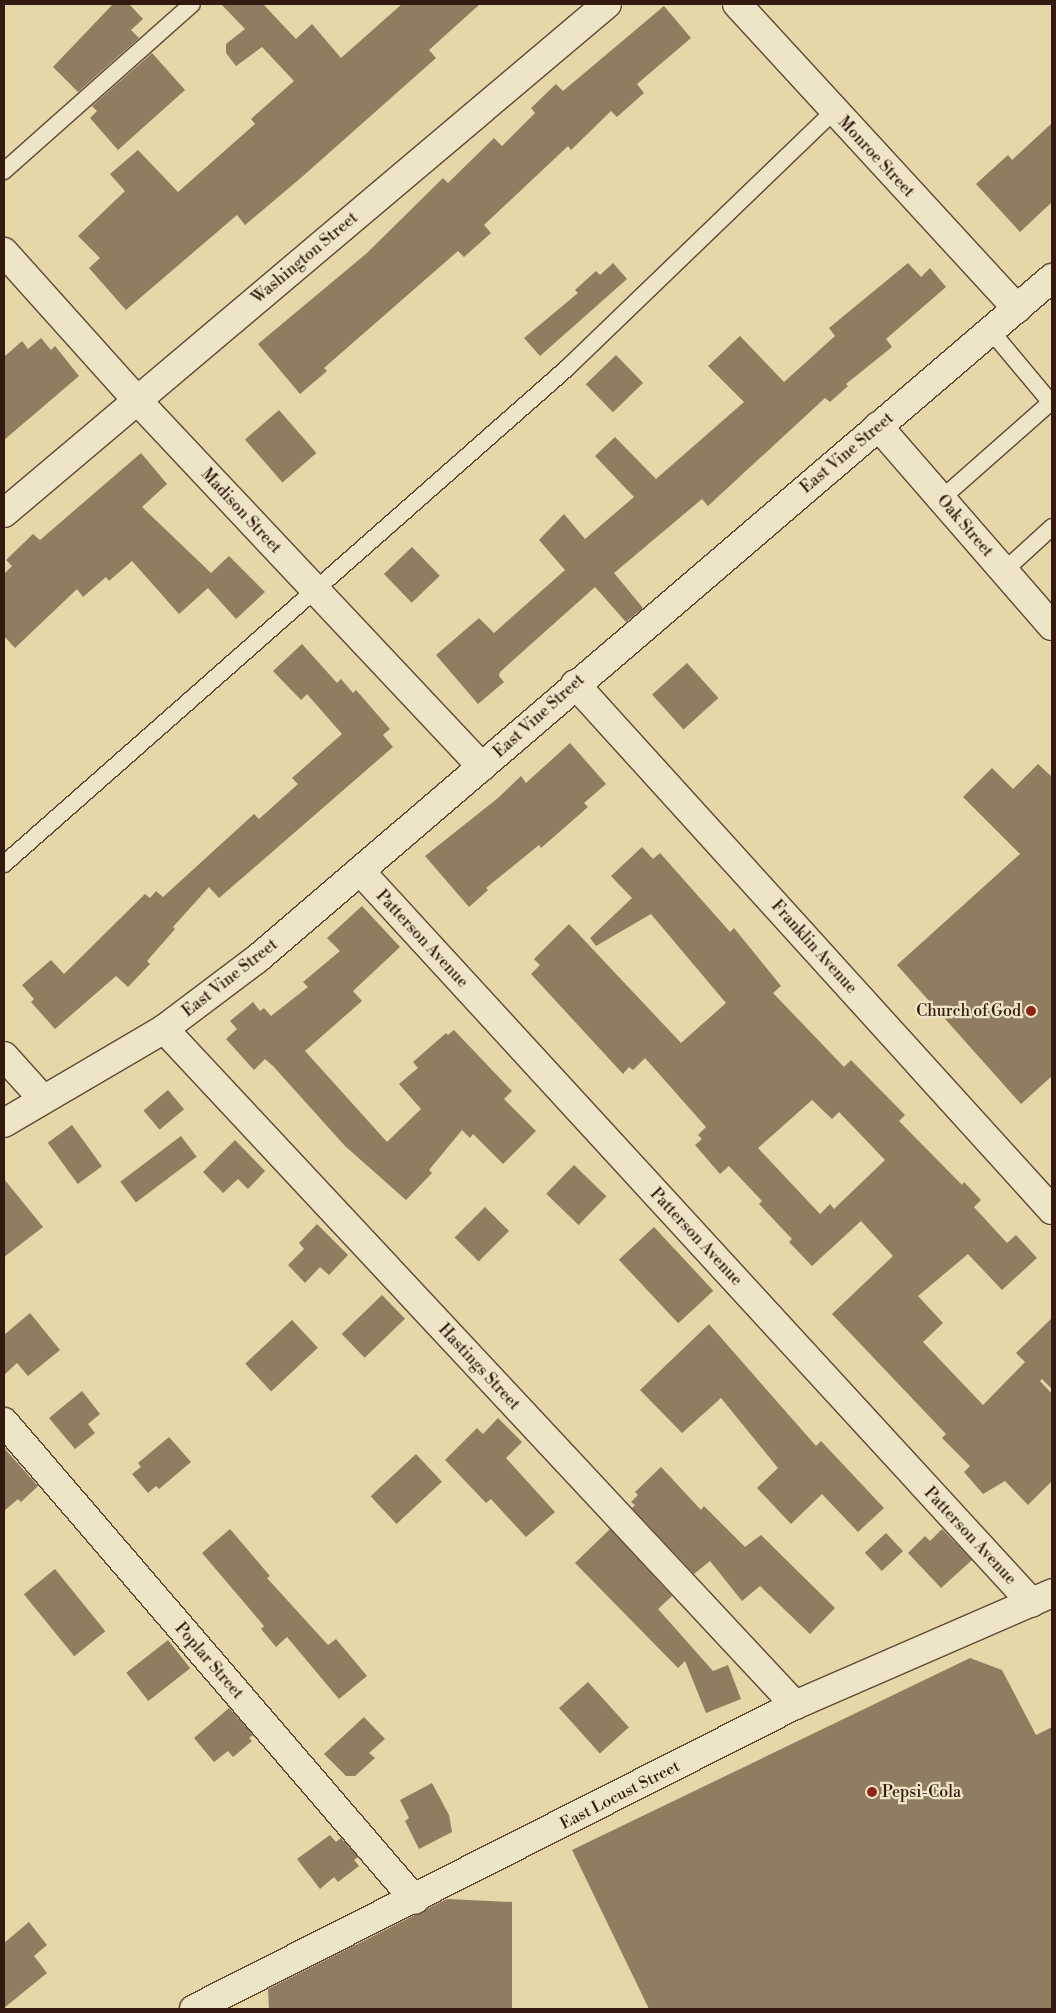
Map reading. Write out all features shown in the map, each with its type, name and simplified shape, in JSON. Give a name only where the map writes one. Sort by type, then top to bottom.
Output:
[{"type":"street","name":"Washington Street","points":[[4,513],[136,399],[607,4]]},
{"type":"street","name":"Monroe Street","points":[[738,4],[1017,309]]},
{"type":"street","name":"Madison Street","points":[[4,252],[136,399],[482,768]]},
{"type":"street","name":"East Vine Street","points":[[4,1123],[42,1098],[164,1029],[257,959],[482,768],[575,684],[1052,278]]},
{"type":"street","name":"Oak Street","points":[[878,426],[1052,626]]},
{"type":"street","name":"Franklin Avenue","points":[[575,684],[1052,1210]]},
{"type":"street","name":"Patterson Avenue","points":[[361,872],[1042,1598]]},
{"type":"street","name":"Hastings Street","points":[[164,1029],[795,1705]]},
{"type":"street","points":[[4,1056],[42,1098]]},
{"type":"street","name":"Poplar Street","points":[[4,1422],[415,1900]]},
{"type":"street","name":"East Locust Street","points":[[194,2009],[415,1900],[795,1705],[1042,1598]]},
{"type":"lane","points":[[4,171],[192,4]]},
{"type":"lane","points":[[4,864],[314,588],[361,552],[566,369],[834,111]]},
{"type":"lane","points":[[941,499],[1051,403],[991,331]]},
{"type":"lane","points":[[1004,571],[1052,527]]},
{"type":"building","points":[[113,4],[129,4],[143,19],[131,30],[139,38],[78,92],[53,67]]},
{"type":"building","points":[[221,4],[263,4],[296,39],[312,24],[341,58],[402,4],[480,4],[429,50],[436,58],[303,176],[245,225],[237,215],[126,310],[89,268],[100,258],[78,236],[125,191],[110,174],[138,150],[178,192],[255,124],[251,119],[294,81],[262,47],[236,66],[226,53],[226,44],[245,29]]},
{"type":"building","points":[[664,6],[691,38],[637,84],[644,93],[617,117],[611,111],[571,150],[568,146],[484,225],[491,233],[464,257],[458,251],[324,368],[327,371],[300,394],[258,344],[367,253],[443,178],[448,183],[494,138],[502,146],[535,113],[531,108],[556,84],[563,91]]},
{"type":"building","points":[[152,53],[185,90],[118,150],[90,118],[97,111],[92,106]]},
{"type":"building","points":[[1052,123],[1052,202],[1020,232],[976,184],[1008,155],[1012,160]]},
{"type":"building","points":[[613,263],[627,279],[540,356],[524,338],[578,293],[575,290],[596,271],[600,275]]},
{"type":"building","points":[[908,263],[921,277],[930,268],[946,287],[886,339],[892,347],[846,384],[848,386],[830,402],[825,398],[708,506],[702,499],[614,573],[643,608],[626,622],[595,587],[500,672],[499,676],[504,682],[478,704],[436,655],[479,618],[494,633],[565,570],[539,540],[564,514],[585,539],[634,497],[595,456],[615,437],[656,479],[744,402],[708,366],[740,336],[784,382],[835,336],[829,328]]},
{"type":"building","points":[[41,338],[51,350],[55,346],[79,376],[4,440],[4,357],[22,341],[28,349]]},
{"type":"building","points":[[616,355],[643,383],[613,412],[586,384]]},
{"type":"building","points":[[279,410],[316,453],[282,483],[245,440]]},
{"type":"building","points":[[141,453],[167,484],[142,507],[211,573],[229,556],[265,592],[236,619],[208,588],[179,614],[132,561],[109,581],[106,577],[83,597],[77,589],[15,648],[4,636],[4,574],[12,566],[6,560],[33,534],[40,540]]},
{"type":"building","points":[[412,547],[440,576],[412,603],[384,574]]},
{"type":"building","points":[[302,644],[337,683],[341,679],[353,693],[356,690],[390,729],[383,735],[393,747],[219,898],[209,887],[173,927],[175,929],[147,961],[150,964],[128,987],[116,976],[55,1029],[31,1002],[34,999],[22,985],[51,960],[64,974],[145,894],[150,898],[156,891],[163,897],[254,814],[259,819],[298,784],[292,778],[342,734],[307,694],[301,700],[273,671]]},
{"type":"building","points":[[687,663],[718,698],[684,729],[652,694]]},
{"type":"building","points":[[570,743],[606,784],[584,803],[588,807],[541,848],[539,845],[486,888],[488,890],[469,907],[425,856],[498,798],[521,776],[526,783]]},
{"type":"building","points":[[1038,764],[1052,777],[1052,1076],[1021,1104],[897,965],[1020,854],[963,797],[992,768],[1013,789]]},
{"type":"building","points":[[642,847],[653,859],[660,853],[730,932],[734,928],[781,986],[773,993],[844,1067],[851,1060],[905,1115],[899,1121],[962,1185],[964,1182],[981,1200],[974,1207],[1007,1243],[1016,1235],[1037,1258],[1002,1290],[968,1254],[918,1296],[943,1323],[923,1342],[983,1405],[1025,1362],[1016,1353],[1052,1318],[1052,1389],[1042,1379],[1040,1381],[1052,1394],[1052,1481],[1028,1505],[1005,1481],[983,1494],[964,1472],[970,1466],[942,1438],[946,1434],[832,1314],[893,1256],[861,1221],[812,1266],[789,1242],[792,1239],[759,1204],[762,1201],[729,1166],[720,1174],[695,1145],[702,1139],[698,1135],[706,1127],[645,1058],[633,1070],[629,1067],[623,1074],[531,974],[540,965],[534,959],[569,924],[681,1043],[726,1003],[651,914],[596,946],[590,938],[632,898],[611,876]],"holes":[[[812,1100],[832,1119],[839,1112],[885,1160],[834,1209],[830,1204],[820,1214],[758,1148]]]},
{"type":"building","points":[[362,906],[400,947],[353,991],[362,1001],[305,1051],[387,1142],[421,1109],[399,1084],[418,1068],[413,1062],[446,1033],[448,1035],[454,1030],[512,1091],[504,1099],[536,1131],[503,1164],[473,1134],[470,1138],[462,1130],[429,1170],[432,1173],[406,1200],[345,1146],[273,1066],[265,1059],[254,1070],[226,1039],[237,1029],[230,1021],[253,1002],[260,1011],[264,1008],[271,1016],[308,987],[303,982],[340,951],[327,938]]},
{"type":"building","points":[[168,1090],[184,1109],[160,1130],[143,1111]]},
{"type":"building","points":[[72,1125],[102,1166],[78,1184],[48,1143]]},
{"type":"building","points":[[181,1136],[197,1157],[136,1203],[120,1182]]},
{"type":"building","points":[[235,1140],[265,1171],[248,1189],[238,1179],[223,1193],[203,1172]]},
{"type":"building","points":[[574,1165],[606,1196],[579,1225],[546,1194]]},
{"type":"building","points":[[4,1179],[43,1227],[4,1257]]},
{"type":"building","points":[[485,1207],[509,1231],[479,1261],[455,1237]]},
{"type":"building","points":[[317,1224],[348,1255],[329,1275],[320,1267],[305,1283],[288,1265],[304,1249],[299,1243]]},
{"type":"building","points":[[654,1227],[713,1291],[678,1323],[619,1260]]},
{"type":"building","points":[[382,1295],[405,1319],[365,1358],[342,1334]]},
{"type":"building","points":[[30,1313],[60,1350],[28,1376],[17,1363],[4,1375],[4,1335]]},
{"type":"building","points":[[292,1320],[318,1348],[271,1391],[245,1364]]},
{"type":"building","points":[[709,1324],[816,1446],[821,1441],[884,1508],[858,1532],[822,1494],[791,1524],[757,1488],[778,1468],[721,1398],[682,1433],[640,1390]]},
{"type":"building","points":[[82,1391],[100,1414],[88,1424],[95,1433],[75,1449],[49,1418]]},
{"type":"building","points":[[498,1418],[522,1442],[506,1458],[555,1512],[526,1537],[491,1499],[486,1503],[445,1460],[477,1428],[483,1434]]},
{"type":"building","points":[[169,1437],[191,1462],[159,1489],[156,1486],[148,1493],[132,1474],[141,1467],[138,1463]]},
{"type":"building","points":[[4,1448],[38,1486],[21,1502],[18,1499],[4,1511]]},
{"type":"building","points":[[416,1454],[442,1482],[397,1524],[371,1496]]},
{"type":"building","points":[[661,1467],[701,1510],[704,1506],[745,1547],[761,1535],[835,1608],[810,1634],[760,1586],[742,1601],[710,1561],[694,1574],[632,1508],[635,1505],[631,1502],[638,1495],[635,1492]]},
{"type":"building","points":[[230,1529],[270,1576],[267,1578],[328,1645],[336,1639],[367,1676],[339,1699],[287,1637],[276,1647],[261,1629],[264,1626],[202,1553]]},
{"type":"building","points":[[610,1529],[672,1596],[658,1609],[713,1671],[728,1665],[741,1699],[706,1713],[685,1661],[678,1668],[575,1563]]},
{"type":"building","points":[[942,1529],[972,1560],[941,1588],[908,1553],[925,1536],[930,1541]]},
{"type":"building","points":[[886,1533],[903,1551],[882,1571],[865,1553]]},
{"type":"building","points":[[55,1569],[105,1631],[74,1656],[24,1594]]},
{"type":"building","points":[[168,1640],[190,1668],[148,1701],[126,1673]]},
{"type":"building","name":"Pepsi-Cola","points":[[970,1658],[1002,1670],[1036,1735],[1052,1727],[1052,2009],[649,2009],[572,1850]]},
{"type":"building","points":[[588,1682],[629,1727],[600,1753],[559,1708]]},
{"type":"building","points":[[229,1708],[253,1735],[249,1738],[252,1741],[233,1757],[228,1751],[214,1762],[194,1738]]},
{"type":"building","points":[[364,1717],[385,1739],[369,1753],[375,1758],[355,1776],[346,1776],[324,1754]]},
{"type":"building","points":[[432,1783],[449,1815],[452,1832],[419,1849],[405,1821],[409,1818],[400,1800]]},
{"type":"building","points":[[330,1835],[336,1842],[341,1838],[358,1857],[354,1860],[359,1866],[338,1882],[334,1877],[320,1889],[297,1859]]},
{"type":"building","points":[[447,1899],[512,1902],[512,2009],[269,2009],[268,1989]]},
{"type":"building","points":[[29,1922],[47,1945],[34,1956],[47,1973],[4,2008],[4,1943]]},
{"type":"place","name":"Church of God","points":[[1031,1011]]},
{"type":"place","name":"Pepsi-Cola","points":[[872,1792]]}]
